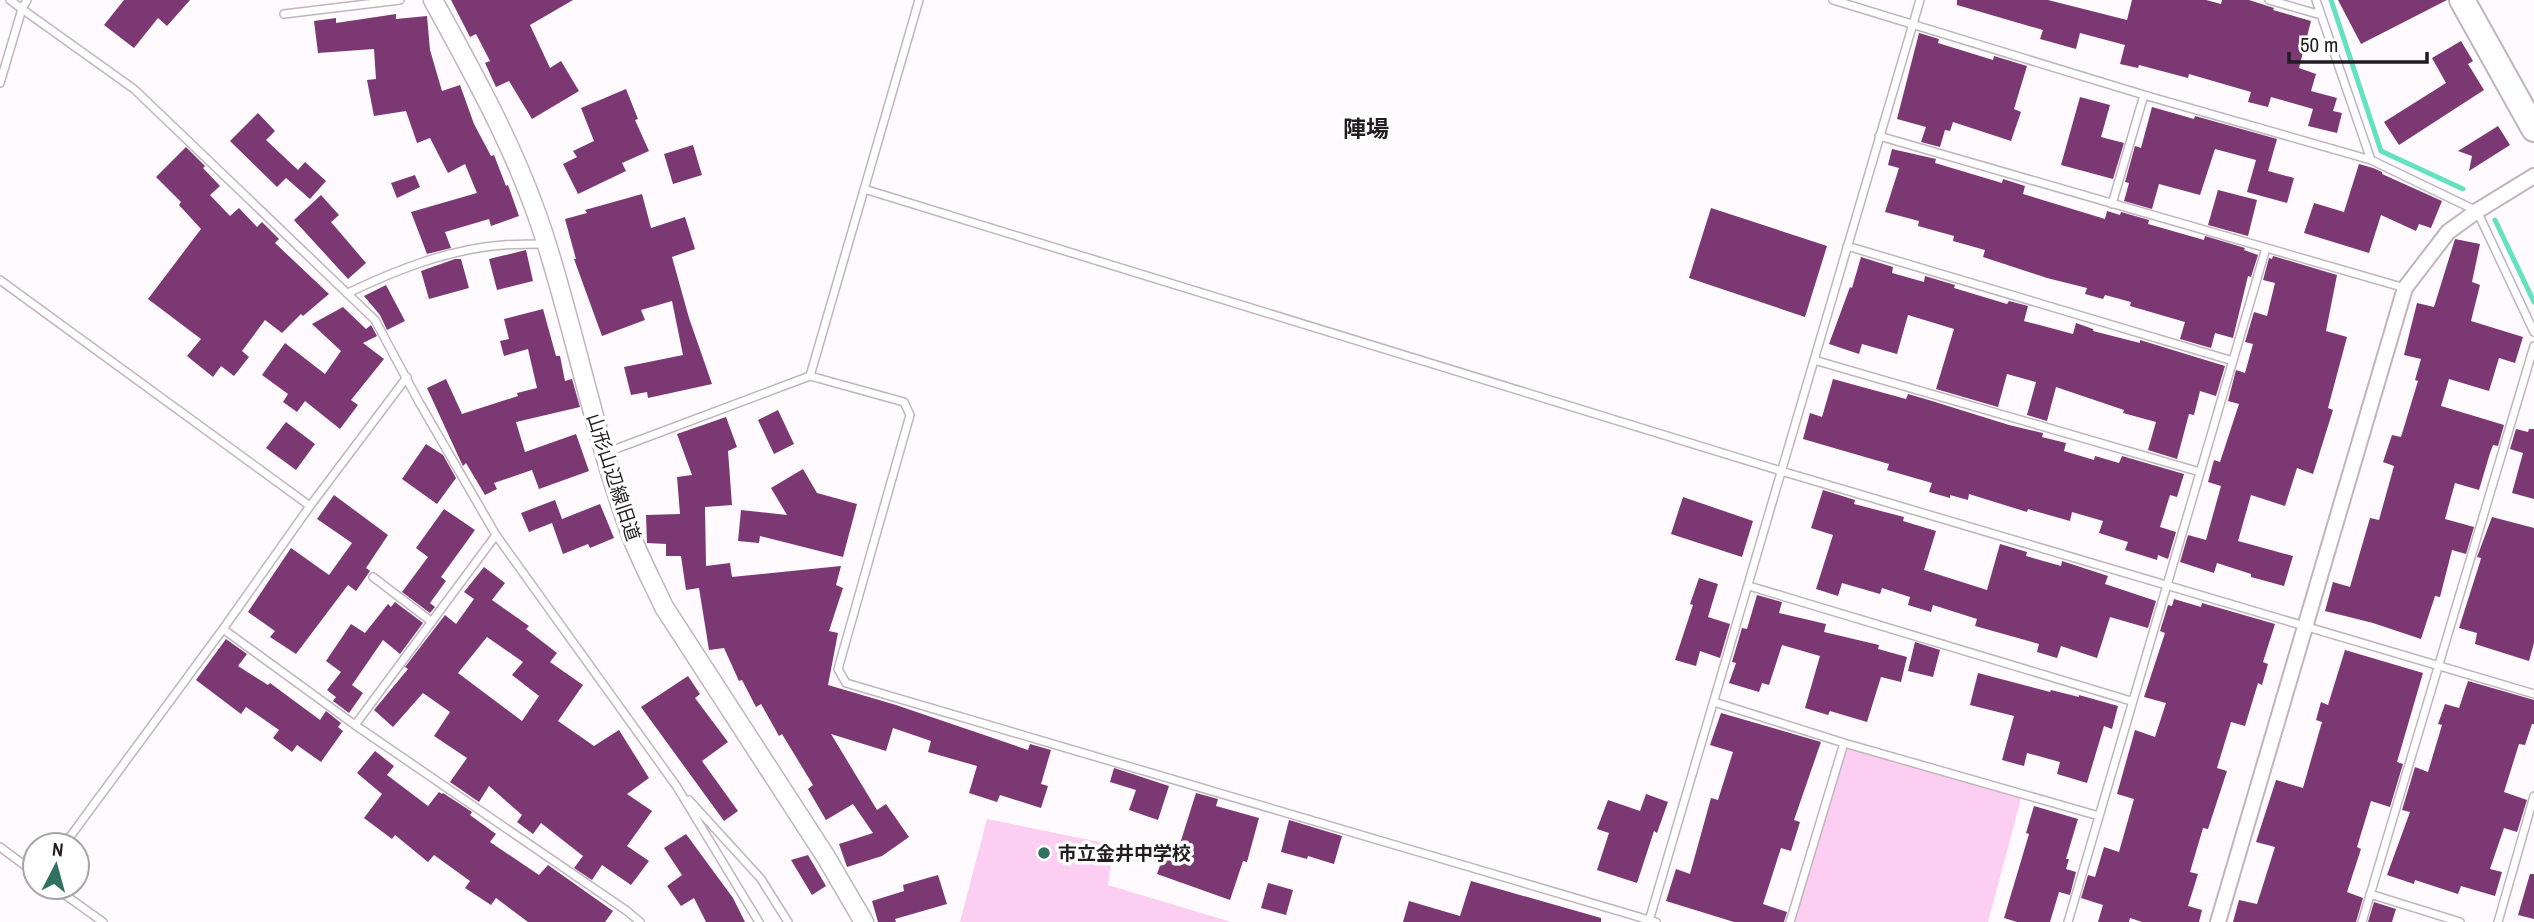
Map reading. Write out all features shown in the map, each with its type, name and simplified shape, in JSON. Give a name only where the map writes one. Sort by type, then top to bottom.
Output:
[{"type":"highway","points":[[2462,0],[2534,129]]},
{"type":"street","name":"山形山辺線旧道","points":[[433,0],[501,125],[547,244],[631,536],[664,607],[826,857],[864,922]]},
{"type":"street","points":[[2218,922],[2405,288],[2448,232],[2534,176]]},
{"type":"lane","points":[[10,0],[134,89],[375,320],[496,535],[677,787],[759,922]]},
{"type":"lane","points":[[0,83],[27,0]]},
{"type":"lane","points":[[284,14],[400,0]]},
{"type":"lane","points":[[810,376],[919,0]]},
{"type":"lane","points":[[1833,0],[2144,95],[2371,160],[2477,211],[2534,332]]},
{"type":"lane","points":[[605,453],[810,376],[904,402],[910,415],[838,669],[846,683],[1651,921],[1920,0]]},
{"type":"lane","points":[[2269,0],[2321,15]]},
{"type":"lane","points":[[2316,0],[2371,160]]},
{"type":"lane","points":[[2112,204],[2144,95]]},
{"type":"lane","points":[[1879,136],[2405,288]]},
{"type":"lane","points":[[864,189],[1782,471],[2534,694]]},
{"type":"lane","points":[[348,293],[391,272],[455,253],[501,245],[547,244]]},
{"type":"lane","points":[[1847,246],[2233,361]]},
{"type":"lane","points":[[2068,922],[2266,248]]},
{"type":"lane","points":[[0,280],[310,506]]},
{"type":"lane","points":[[2362,922],[2534,346]]},
{"type":"lane","points":[[1814,360],[2200,472]]},
{"type":"lane","points":[[74,831],[407,377]]},
{"type":"lane","points":[[355,725],[496,535]]},
{"type":"lane","points":[[373,577],[432,622]]},
{"type":"lane","points":[[1749,586],[2131,701]]},
{"type":"lane","points":[[223,629],[355,725],[640,922]]},
{"type":"lane","points":[[1714,702],[1844,743],[2099,816]]},
{"type":"lane","points":[[1790,922],[1844,743]]},
{"type":"lane","points":[[677,787],[761,878],[788,922]]},
{"type":"lane","points":[[2498,922],[2534,796]]},
{"type":"lane","points":[[0,847],[21,863]]},
{"type":"lane","points":[[2370,894],[2460,922]]},
{"type":"lane","points":[[74,901],[103,922]]},
{"type":"shaded area","points":[[1844,743],[2022,795],[1988,922],[1790,922]]},
{"type":"shaded area","name":"市立金井中学校","points":[[987,819],[1114,845],[1108,885],[1231,922],[960,922]]},
{"type":"building","points":[[124,0],[190,0],[167,26],[158,18],[134,48],[104,25]]},
{"type":"building","points":[[451,0],[573,0],[530,25],[550,68],[561,61],[579,91],[532,119],[509,81],[496,87],[485,63],[490,61],[476,34],[470,37]]},
{"type":"building","points":[[1957,0],[2048,0],[2127,20],[2132,0],[2206,0],[2221,4],[2222,0],[2249,0],[2274,8],[2273,10],[2311,21],[2299,68],[2316,74],[2311,91],[2337,98],[2333,111],[2342,113],[2337,133],[2308,126],[2313,109],[2271,97],[2268,107],[2248,102],[2251,92],[2189,74],[2188,78],[2139,65],[2138,68],[2120,64],[2125,45],[2080,33],[2076,49],[2040,39],[2043,30],[1957,5]]},
{"type":"building","points":[[2338,0],[2447,0],[2361,44]]},
{"type":"building","points":[[396,14],[396,19],[427,16],[430,50],[442,91],[460,85],[474,124],[491,156],[494,155],[519,216],[491,226],[489,219],[445,232],[451,248],[427,254],[411,212],[477,193],[465,164],[448,173],[430,138],[417,143],[406,111],[374,116],[367,80],[376,79],[374,49],[318,53],[314,21],[336,18],[336,23]]},
{"type":"building","points":[[1919,33],[1939,39],[1938,43],[1993,60],[1994,56],[2027,66],[2014,109],[2021,112],[2011,141],[1953,122],[1950,131],[1945,130],[1940,147],[1921,142],[1926,127],[1897,119]]},
{"type":"building","points":[[2461,41],[2473,61],[2468,64],[2484,90],[2399,145],[2384,122],[2446,83],[2432,58]]},
{"type":"building","points":[[626,89],[638,119],[635,120],[649,151],[622,163],[626,171],[578,194],[563,164],[577,157],[573,151],[594,141],[581,108]]},
{"type":"building","points":[[2080,97],[2110,105],[2101,137],[2124,143],[2113,179],[2061,165]]},
{"type":"building","points":[[2152,107],[2277,139],[2268,171],[2294,178],[2287,203],[2247,192],[2256,160],[2215,149],[2200,195],[2159,184],[2152,209],[2124,201],[2129,183],[2125,182],[2135,146],[2141,148]]},
{"type":"building","points":[[258,113],[275,131],[266,140],[298,170],[305,162],[326,181],[310,199],[286,178],[277,187],[230,141]]},
{"type":"building","points":[[2498,126],[2510,145],[2469,171],[2472,156],[2458,151]]},
{"type":"building","points":[[693,145],[702,175],[673,184],[664,154]]},
{"type":"building","points":[[186,147],[220,186],[210,195],[230,216],[239,208],[257,227],[262,222],[279,239],[275,243],[329,294],[303,316],[301,314],[282,333],[265,320],[242,351],[249,357],[234,376],[221,366],[213,377],[187,356],[201,339],[148,299],[201,229],[179,205],[181,202],[156,177]]},
{"type":"building","points":[[1892,149],[1936,159],[1935,163],[2002,183],[2003,179],[2025,186],[2023,194],[2105,219],[2107,211],[2120,215],[2121,212],[2149,220],[2148,224],[2204,240],[2205,236],[2245,248],[2244,250],[2258,255],[2251,277],[2248,276],[2233,338],[2215,333],[2211,348],[2180,339],[2185,322],[2130,306],[2131,302],[2105,295],[2103,299],[2085,294],[2087,288],[1983,257],[1985,250],[1953,241],[1954,236],[1918,226],[1919,221],[1885,212],[1899,168],[1888,165]]},
{"type":"building","points":[[2359,164],[2442,201],[2431,228],[2419,224],[2416,231],[2381,215],[2369,253],[2304,233],[2314,203],[2344,212]]},
{"type":"building","points":[[415,175],[420,187],[397,198],[391,183]]},
{"type":"building","points":[[2218,190],[2257,200],[2248,236],[2208,225]]},
{"type":"building","points":[[642,194],[651,228],[685,217],[695,249],[672,257],[689,318],[712,384],[648,398],[647,392],[631,395],[624,367],[683,355],[672,301],[641,310],[645,320],[602,336],[574,259],[565,219],[587,213],[585,210]]},
{"type":"building","points":[[321,195],[339,215],[331,222],[366,263],[348,279],[294,220]]},
{"type":"building","points":[[1711,208],[1827,246],[1805,317],[1689,278]]},
{"type":"building","points":[[2455,239],[2480,244],[2472,282],[2480,285],[2471,321],[2523,337],[2515,363],[2499,358],[2489,391],[2449,379],[2441,406],[2504,425],[2498,446],[2493,445],[2479,490],[2455,483],[2445,519],[2474,527],[2466,554],[2452,550],[2440,597],[2435,596],[2421,639],[2325,611],[2333,582],[2350,587],[2370,518],[2379,520],[2394,466],[2383,462],[2392,435],[2401,437],[2418,381],[2415,380],[2421,359],[2404,355],[2417,303],[2434,307]]},
{"type":"building","points":[[526,250],[533,281],[497,290],[489,259]]},
{"type":"building","points":[[2273,256],[2337,275],[2326,331],[2347,337],[2328,408],[2333,410],[2313,474],[2297,468],[2285,506],[2251,495],[2238,541],[2293,556],[2284,586],[2251,577],[2251,574],[2217,563],[2214,573],[2180,562],[2188,535],[2206,540],[2221,486],[2208,482],[2214,460],[2220,462],[2239,404],[2228,401],[2236,370],[2245,373],[2253,344],[2245,342],[2254,312],[2267,316],[2275,283],[2263,280],[2269,258],[2272,259]]},
{"type":"building","points":[[1861,257],[1893,267],[1892,273],[1924,282],[1925,276],[2007,304],[2009,301],[2028,306],[2024,321],[2073,334],[2076,323],[2093,331],[2140,343],[2140,340],[2225,366],[2216,396],[2200,391],[2194,415],[2189,414],[2177,459],[2148,450],[2156,422],[2123,413],[2124,410],[2056,387],[2047,421],[2027,415],[2036,382],[2007,374],[1998,407],[1936,389],[1954,329],[1908,315],[1897,354],[1862,344],[1859,354],[1829,344],[1850,287],[1852,288]]},
{"type":"building","points":[[461,259],[469,288],[429,299],[421,271]]},
{"type":"building","points":[[386,285],[405,321],[387,330],[380,315],[364,296]]},
{"type":"building","points":[[343,307],[366,329],[371,325],[377,336],[363,343],[384,359],[351,400],[358,405],[340,429],[305,401],[297,412],[283,402],[288,394],[262,375],[285,343],[325,374],[341,351],[312,324]]},
{"type":"building","points":[[543,309],[556,356],[560,356],[565,381],[572,379],[580,407],[516,422],[525,452],[576,434],[589,471],[539,489],[532,470],[494,483],[497,489],[485,495],[466,463],[463,466],[427,388],[446,379],[462,414],[537,388],[528,349],[504,356],[500,341],[509,339],[504,319]]},
{"type":"building","points":[[1833,379],[1906,399],[1908,394],[2043,433],[2042,437],[2066,443],[2064,451],[2094,460],[2095,456],[2119,463],[2122,456],[2184,474],[2177,497],[2170,495],[2160,527],[2176,532],[2168,559],[2158,555],[2157,560],[2125,550],[2128,542],[2099,533],[2103,521],[2072,512],[2070,521],[2028,509],[2027,512],[1969,494],[1968,500],[1950,495],[1950,498],[1929,492],[1932,483],[1887,470],[1889,464],[1803,439],[1810,413],[1822,417]]},
{"type":"building","points":[[778,410],[794,444],[774,454],[758,420]]},
{"type":"building","points":[[726,417],[737,447],[728,451],[732,505],[705,507],[706,566],[730,563],[732,577],[841,566],[836,585],[843,588],[829,631],[838,633],[828,685],[1028,750],[1030,744],[1051,750],[1041,784],[1048,786],[1041,808],[1000,795],[997,802],[969,793],[977,766],[928,752],[931,741],[893,728],[886,751],[831,734],[877,810],[886,804],[909,837],[882,856],[847,867],[839,844],[873,833],[853,804],[826,820],[808,789],[813,785],[782,734],[779,736],[761,704],[756,707],[742,680],[739,681],[724,648],[709,650],[699,588],[686,590],[681,556],[666,556],[666,544],[647,543],[646,515],[680,514],[677,477],[692,475],[677,434]]},
{"type":"building","points":[[286,422],[315,444],[296,470],[266,448]]},
{"type":"building","points":[[2516,429],[2528,432],[2529,429],[2534,429],[2534,499],[2512,493],[2523,453],[2510,449]]},
{"type":"building","points":[[426,444],[443,455],[456,478],[437,504],[402,479]]},
{"type":"building","points":[[803,469],[817,493],[857,504],[843,557],[760,536],[759,543],[738,541],[741,510],[787,515],[771,488]]},
{"type":"building","points":[[1823,490],[1855,500],[1854,504],[1904,517],[1903,521],[1936,531],[1924,570],[1987,590],[2000,544],[2027,552],[2026,556],[2061,566],[2062,561],[2108,576],[2105,584],[2156,601],[2148,628],[2110,617],[2097,658],[2061,646],[2057,658],[2037,652],[2039,644],[1975,626],[1977,619],[1933,605],[1931,612],[1908,605],[1910,597],[1882,588],[1880,594],[1842,583],[1838,596],[1816,589],[1833,535],[1811,528]]},
{"type":"building","points":[[334,495],[388,535],[366,568],[370,571],[356,591],[348,585],[296,654],[270,637],[275,631],[248,612],[291,548],[329,575],[352,543],[317,519]]},
{"type":"building","points":[[1683,497],[1753,521],[1742,557],[1671,534]]},
{"type":"building","points":[[555,500],[562,519],[529,532],[521,513]]},
{"type":"building","points":[[600,504],[614,538],[590,548],[588,544],[563,554],[552,523]]},
{"type":"building","points":[[444,509],[475,530],[441,577],[446,581],[430,603],[435,607],[430,613],[402,592],[428,557],[416,548]]},
{"type":"building","points":[[2492,517],[2534,528],[2534,643],[2529,661],[2475,644],[2477,633],[2459,628],[2480,562],[2481,558],[2477,557]]},
{"type":"building","points":[[484,567],[505,583],[492,600],[529,626],[526,629],[557,653],[550,662],[583,685],[558,721],[594,746],[619,730],[649,778],[627,794],[652,811],[627,846],[649,861],[631,885],[602,865],[592,880],[574,868],[583,856],[541,823],[533,834],[517,822],[522,815],[489,786],[479,802],[450,782],[467,758],[434,736],[450,712],[423,693],[393,727],[374,710],[408,669],[405,667],[445,615],[456,624],[474,599],[464,592]],"holes":[[[487,637],[523,662],[512,675],[539,696],[522,721],[458,673]]]},
{"type":"building","points":[[1699,578],[1718,584],[1708,617],[1730,624],[1720,658],[1700,651],[1696,666],[1675,660]]},
{"type":"building","points":[[1757,595],[1782,602],[1779,613],[1826,624],[1824,632],[1879,645],[1878,649],[1907,657],[1901,682],[1881,677],[1867,722],[1830,711],[1828,715],[1805,708],[1820,656],[1782,645],[1769,685],[1762,683],[1759,692],[1729,683],[1736,663],[1732,662],[1742,628],[1747,629]]},
{"type":"building","points":[[2174,599],[2201,607],[2202,603],[2275,624],[2263,662],[2268,664],[2262,685],[2258,683],[2245,726],[2231,722],[2217,768],[2227,771],[2208,829],[2203,828],[2190,872],[2198,874],[2188,906],[2202,910],[2199,922],[2142,922],[2130,918],[2129,922],[2098,922],[2103,905],[2081,898],[2088,875],[2095,877],[2104,847],[2119,852],[2134,799],[2117,794],[2135,730],[2155,737],[2166,703],[2144,697],[2165,633],[2160,631],[2168,605],[2172,606]]},
{"type":"building","points":[[395,602],[423,623],[400,654],[383,640],[352,685],[363,693],[349,713],[333,701],[336,697],[327,690],[341,672],[326,661],[351,624],[365,633],[388,604],[391,607]]},
{"type":"building","points":[[226,639],[247,654],[238,666],[268,685],[270,683],[320,720],[326,711],[341,723],[338,727],[343,731],[321,762],[297,745],[292,752],[273,738],[279,730],[246,707],[241,714],[196,680]]},
{"type":"building","points":[[1915,642],[1940,650],[1933,677],[1908,671]]},
{"type":"building","points":[[2345,650],[2423,673],[2397,762],[2403,764],[2390,807],[2371,801],[2357,847],[2361,849],[2347,892],[2363,898],[2356,922],[2233,922],[2239,900],[2257,904],[2275,847],[2256,842],[2276,780],[2303,788],[2322,722],[2316,720],[2321,702],[2328,705]]},
{"type":"building","points":[[1978,673],[2118,706],[2112,729],[2104,726],[2087,783],[2057,774],[2060,762],[2027,753],[2024,766],[2002,760],[2014,716],[1970,705]]},
{"type":"building","points":[[688,676],[700,694],[695,698],[728,742],[702,761],[738,811],[724,821],[641,707]]},
{"type":"building","points":[[2468,681],[2534,700],[2534,724],[2525,745],[2519,744],[2504,792],[2527,800],[2517,832],[2504,828],[2490,869],[2502,872],[2495,896],[2461,886],[2458,894],[2415,880],[2414,884],[2387,875],[2410,812],[2402,810],[2415,767],[2428,772],[2442,725],[2438,724],[2445,704],[2459,708]]},
{"type":"building","points":[[1721,713],[1821,742],[1794,820],[1800,822],[1791,851],[1781,848],[1763,904],[1787,912],[1784,922],[1734,922],[1666,901],[1676,869],[1690,874],[1711,798],[1718,800],[1733,752],[1710,745]]},
{"type":"building","points":[[375,751],[394,766],[387,775],[428,806],[439,792],[443,793],[472,812],[470,815],[496,834],[490,842],[539,875],[548,865],[613,911],[605,922],[528,922],[496,898],[491,905],[465,888],[470,881],[434,855],[428,862],[395,835],[392,839],[364,818],[382,794],[357,773]]},
{"type":"building","points":[[1114,768],[1169,786],[1158,820],[1129,810],[1136,790],[1110,782]]},
{"type":"building","points":[[1196,793],[1218,799],[1216,806],[1259,818],[1247,862],[1243,861],[1230,900],[1157,874],[1167,846],[1178,850]]},
{"type":"building","points":[[1646,794],[1668,802],[1657,833],[1654,831],[1637,883],[1597,870],[1609,833],[1597,829],[1608,800],[1640,811]]},
{"type":"building","points":[[2034,806],[2078,819],[2066,859],[2069,859],[2066,869],[2076,872],[2070,895],[2059,892],[2050,922],[2017,922],[2004,918],[2029,834],[2026,833]]},
{"type":"building","points":[[1289,820],[1342,836],[1334,864],[1281,852]]},
{"type":"building","points":[[686,834],[733,898],[745,922],[706,922],[694,898],[681,906],[667,886],[682,875],[664,848]]},
{"type":"building","points":[[808,855],[826,886],[812,895],[791,860]]},
{"type":"building","points":[[2530,874],[2534,874],[2534,919],[2518,915]]},
{"type":"building","points":[[938,875],[947,904],[895,919],[896,922],[878,922],[872,901],[904,891],[903,885]]},
{"type":"building","points":[[1471,881],[1601,918],[1601,922],[1403,922],[1409,901],[1460,916]]},
{"type":"building","points":[[1268,883],[1293,890],[1286,915],[1261,908]]},
{"type":"building","points":[[2374,902],[2396,909],[2392,922],[2368,922]]},
{"type":"waterway","points":[[2331,0],[2381,151],[2463,189]]},
{"type":"waterway","points":[[2495,220],[2534,302]]},
{"type":"place","name":"市立金井中学校","points":[[1044,853]]},
{"type":"district","name":"陣場","points":[[1366,129]]}]
